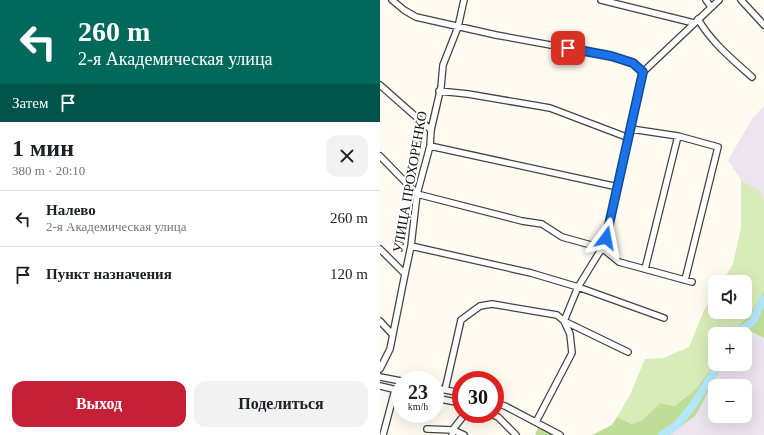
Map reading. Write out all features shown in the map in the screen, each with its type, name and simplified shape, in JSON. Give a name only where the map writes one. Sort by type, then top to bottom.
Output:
[{"type":"street","points":[[392,0],[404,10],[416,17],[496,35],[611,56],[633,63],[643,72]]},
{"type":"street","name":"УЛИЦА ПРОХОРЕНКО","points":[[380,369],[390,349],[411,246],[417,194],[430,146],[431,130],[440,91],[443,65],[458,27],[464,0]]},
{"type":"street","points":[[600,0],[694,24]]},
{"type":"street","points":[[706,0],[711,7]]},
{"type":"street","points":[[536,422],[572,353],[570,334],[564,321],[578,287],[602,248],[606,238],[643,72],[719,0]]},
{"type":"street","points":[[741,0],[764,25]]},
{"type":"street","points":[[698,19],[702,26],[724,51],[752,77]]},
{"type":"street","points":[[380,85],[431,130]]},
{"type":"street","points":[[440,91],[468,94],[550,108],[629,138]]},
{"type":"street","points":[[631,129],[678,136],[718,147],[685,280]]},
{"type":"street","points":[[645,269],[678,136]]},
{"type":"street","points":[[430,146],[618,187]]},
{"type":"street","points":[[380,156],[417,194],[522,221],[542,224],[562,237],[602,248],[619,262],[692,282]]},
{"type":"street","points":[[411,246],[531,273],[578,287],[664,318]]},
{"type":"street","points":[[380,249],[405,274]]},
{"type":"street","points":[[452,391],[445,390],[461,320],[480,306],[492,304],[557,315],[564,321],[628,352]]},
{"type":"street","points":[[380,321],[392,334]]},
{"type":"street","points":[[380,377],[392,379]]},
{"type":"street","points":[[380,386],[392,389]]},
{"type":"street","points":[[504,406],[560,435]]},
{"type":"street","points":[[383,435],[392,408]]},
{"type":"street","points":[[453,432],[459,423]]},
{"type":"street","points":[[504,423],[516,435]]},
{"type":"street","points":[[426,429],[453,432],[464,435]]},
{"type":"shaded area","points":[[764,106],[764,201],[759,191],[741,180],[728,160],[752,119]]},
{"type":"shaded area","points":[[752,332],[764,338],[764,435],[670,435],[696,415],[708,392],[708,423],[752,423],[752,379],[715,379],[719,371],[752,371]]},
{"type":"green space","points":[[741,180],[760,191],[764,201],[764,291],[752,309],[752,275],[726,275],[733,264],[741,228]]},
{"type":"green space","points":[[764,291],[764,338],[752,332],[752,327],[737,327],[745,319],[752,319],[752,309]]},
{"type":"green space","points":[[708,304],[708,319],[745,319],[737,327],[708,327],[709,371],[697,388],[675,406],[660,403],[641,421],[630,424],[617,417],[630,395],[645,359],[663,358],[689,347]]},
{"type":"green space","points":[[709,371],[719,371],[715,379],[708,379],[708,392],[696,415],[670,435],[592,435],[612,425],[617,417],[631,424],[641,421],[660,403],[675,406],[697,388]]},
{"type":"green space","points":[[538,427],[554,435],[535,435]]},
{"type":"waterway","points":[[745,327],[752,322],[756,316],[760,304],[764,299]]},
{"type":"waterway","points":[[662,435],[678,424],[694,404],[715,371]]},
{"type":"route","points":[[568,48],[611,56],[633,63],[643,72],[606,238]]}]
